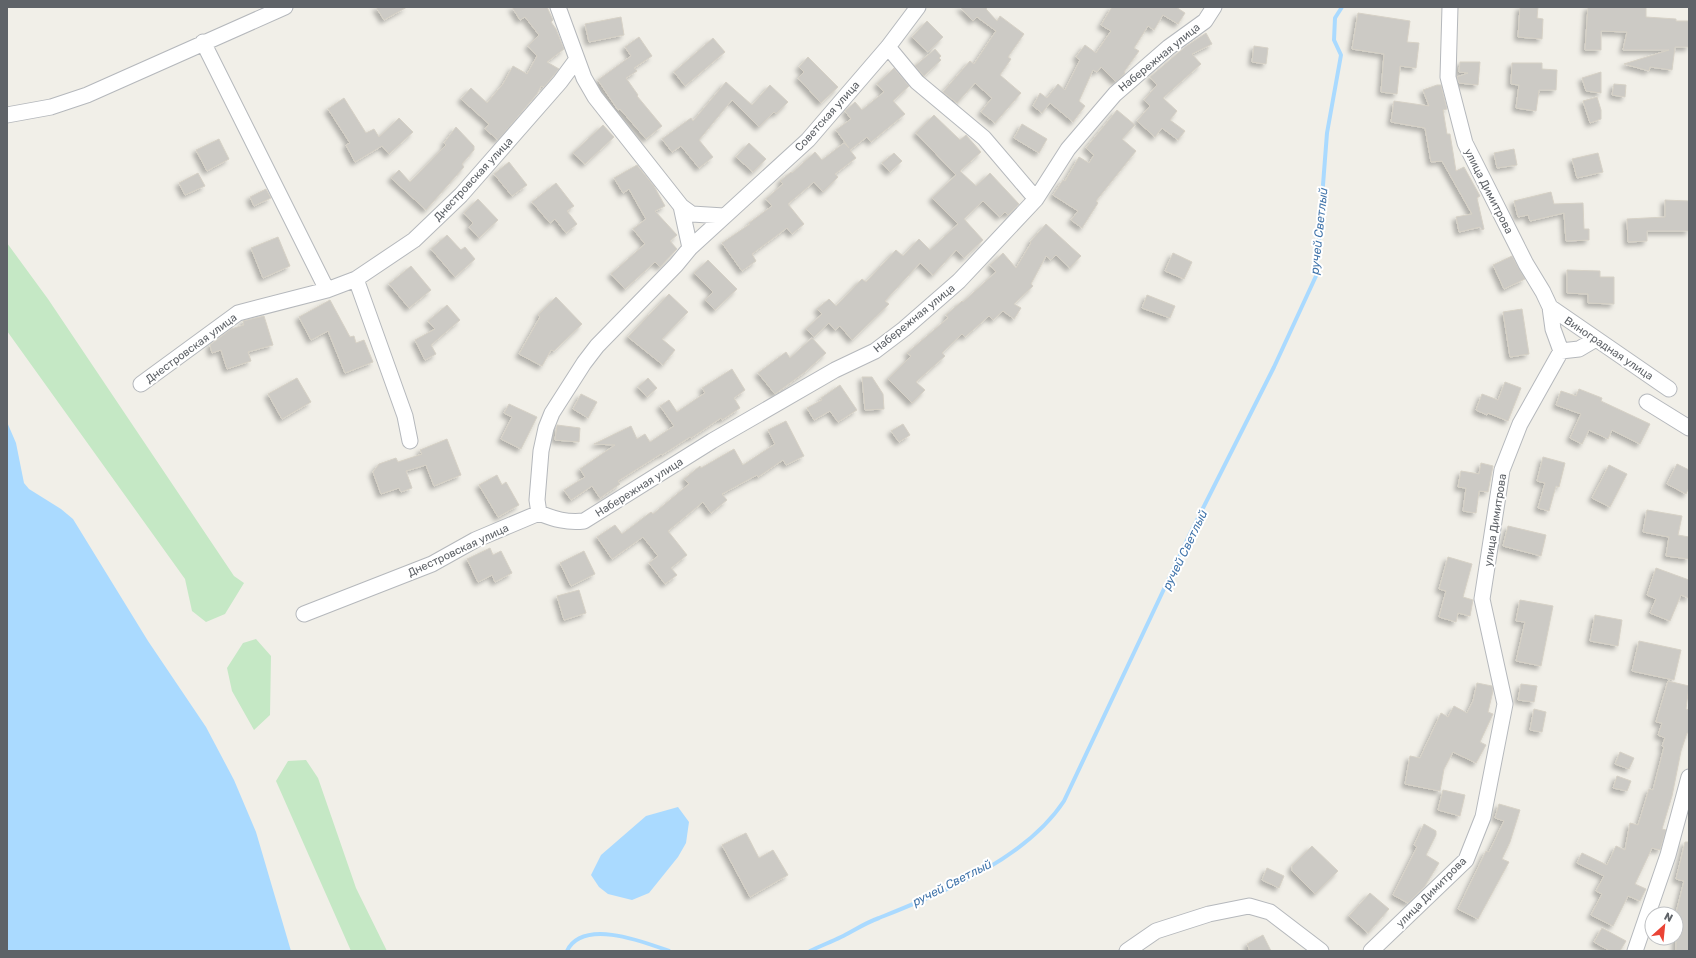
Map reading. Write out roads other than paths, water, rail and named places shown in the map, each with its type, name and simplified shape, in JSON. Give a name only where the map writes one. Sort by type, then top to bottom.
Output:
[{"type":"street","points":[[7,115],[51,107],[87,95],[285,7]]},
{"type":"street","points":[[558,7],[573,43],[584,78],[595,97],[681,206],[692,214],[724,216]]},
{"type":"street","name":"Советская улица","points":[[690,248],[808,140],[888,46],[918,7]]},
{"type":"street","name":"Набережная улица","points":[[539,513],[558,521],[584,521],[712,441],[835,370],[875,350],[904,329],[959,281],[1036,199],[1068,149],[1115,94],[1169,47],[1205,21],[1214,7]]},
{"type":"street","name":"улица Димитрова","points":[[1371,951],[1466,860],[1483,817],[1505,704],[1482,599],[1502,470],[1520,424],[1561,351],[1553,329],[1550,307],[1465,143],[1448,77],[1450,7]]},
{"type":"street","points":[[204,42],[327,290]]},
{"type":"street","points":[[888,46],[917,82],[984,138],[1014,171],[1036,199]]},
{"type":"street","name":"Днестровская улица","points":[[141,384],[238,313],[327,290],[356,279],[414,240],[461,195],[560,82],[577,59]]},
{"type":"street","points":[[539,513],[537,500],[541,450],[546,428],[552,413],[584,363],[597,346],[676,265],[690,248],[681,206]]},
{"type":"street","points":[[356,279],[405,416],[410,441]]},
{"type":"street","name":"Виноградная улица","points":[[1550,307],[1669,389]]},
{"type":"street","points":[[1561,351],[1579,349],[1596,339]]},
{"type":"street","points":[[1647,402],[1689,428]]},
{"type":"street","name":"Днестровская улица","points":[[304,614],[432,564],[475,540],[539,513]]},
{"type":"street","points":[[1635,951],[1668,855],[1689,777]]},
{"type":"street","points":[[1127,951],[1156,931],[1209,914],[1249,906],[1270,912],[1321,951]]},
{"type":"water","points":[[7,422],[16,443],[24,483],[29,489],[61,509],[73,519],[148,641],[206,727],[234,780],[256,832],[291,951],[7,951]]},
{"type":"water","points":[[678,807],[689,822],[686,843],[678,857],[649,893],[632,900],[608,894],[599,887],[591,875],[601,855],[646,816]]},
{"type":"waterway","name":"ручей Светлый","points":[[810,951],[869,922],[929,897],[981,872],[1028,841],[1047,822],[1064,801],[1189,536],[1274,367],[1316,276],[1327,133],[1341,55],[1334,40],[1335,18],[1342,7]]},
{"type":"waterway","name":"ручей Светлый","points":[[567,951],[575,941],[586,936],[600,934],[630,938],[669,951]]}]
